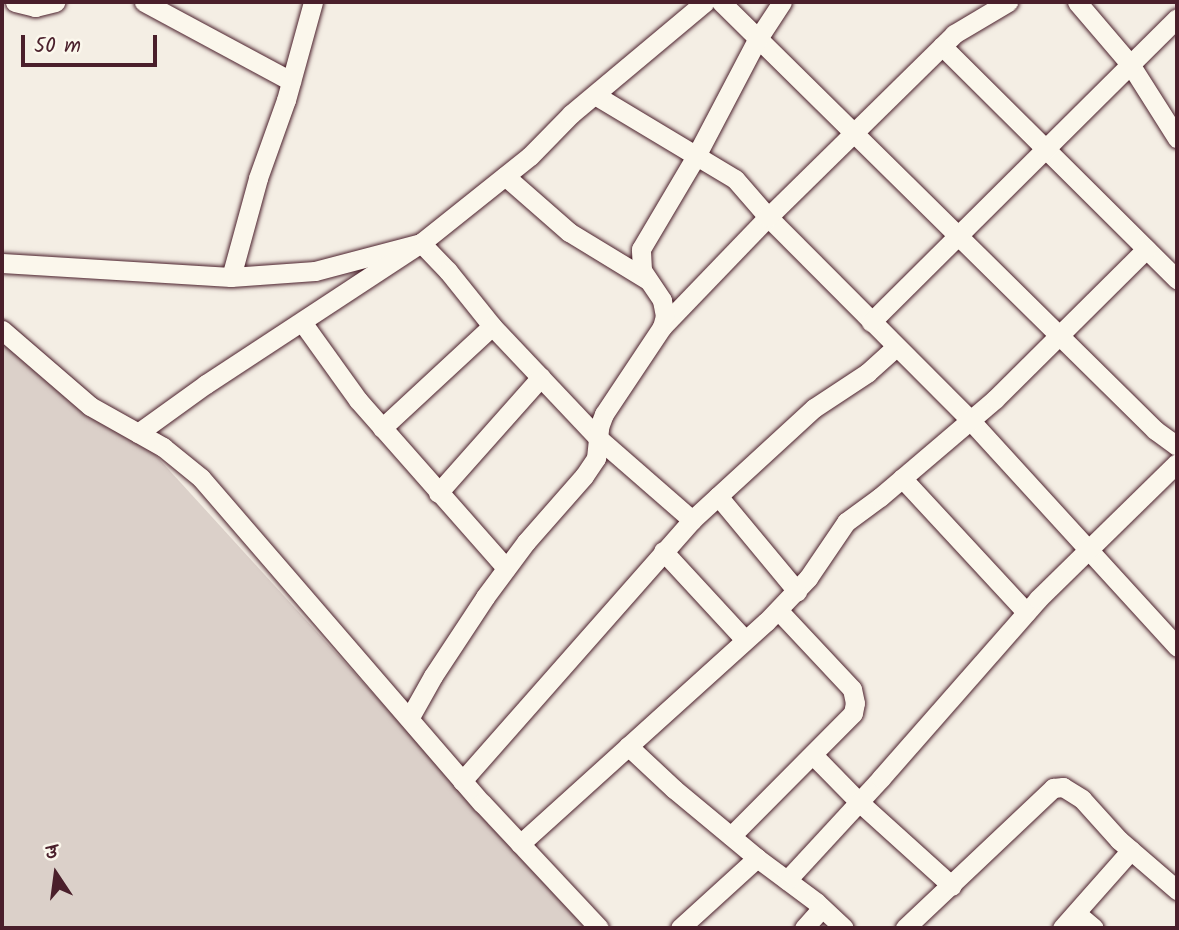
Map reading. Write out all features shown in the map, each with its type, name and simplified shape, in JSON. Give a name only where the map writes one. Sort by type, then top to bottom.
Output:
[{"type":"street","points":[[15,2],[36,7],[55,2]]},
{"type":"street","points":[[144,2],[291,81]]},
{"type":"street","points":[[231,277],[258,178],[291,81],[313,2]]},
{"type":"street","points":[[138,433],[206,384],[421,243],[544,145],[571,114],[705,2]]},
{"type":"street","points":[[721,2],[1155,430],[1177,446]]},
{"type":"street","points":[[662,327],[665,307],[642,270],[641,248],[696,156],[757,40],[782,2]]},
{"type":"street","points":[[410,717],[433,676],[506,568],[584,476],[596,458],[604,414],[662,327],[768,217],[942,46],[966,26],[1007,2]]},
{"type":"street","points":[[1077,2],[1130,64],[1177,138]]},
{"type":"street","points":[[871,321],[1177,18]]},
{"type":"street","points":[[942,46],[1177,279]]},
{"type":"street","points":[[595,95],[696,156],[711,162],[735,179],[768,217],[970,420],[1177,647]]},
{"type":"street","points":[[505,176],[569,232],[649,281]]},
{"type":"street","points":[[2,263],[231,277],[315,271],[421,243]]},
{"type":"street","points":[[421,243],[492,326],[598,438],[692,520]]},
{"type":"street","points":[[520,844],[778,610],[797,591],[846,522],[970,420],[1146,249]]},
{"type":"street","points":[[302,323],[358,400],[506,568]]},
{"type":"street","points":[[382,428],[492,326]]},
{"type":"street","points":[[2,330],[74,393],[163,447],[201,478],[462,780],[599,928]]},
{"type":"street","points":[[462,780],[692,520],[814,408],[867,373],[896,347]]},
{"type":"street","points":[[438,493],[541,377]]},
{"type":"street","points":[[787,880],[1026,612],[1177,463]]},
{"type":"street","points":[[902,478],[1026,612]]},
{"type":"street","points":[[718,496],[797,591]]},
{"type":"street","points":[[663,551],[745,640]]},
{"type":"street","points":[[732,836],[853,713],[855,703],[852,689],[778,610]]},
{"type":"street","points":[[628,747],[757,858],[844,928]]},
{"type":"street","points":[[813,755],[859,802],[952,886]]},
{"type":"street","points":[[905,928],[1054,788],[1063,787],[1082,799],[1131,850],[1177,890]]},
{"type":"street","points":[[1062,928],[1131,850]]},
{"type":"street","points":[[680,928],[757,858]]},
{"type":"street","points":[[804,928],[822,908]]},
{"type":"street","points":[[1076,913],[1094,928]]},
{"type":"shaded area","points":[[2,316],[129,426],[587,928],[2,928]]}]
